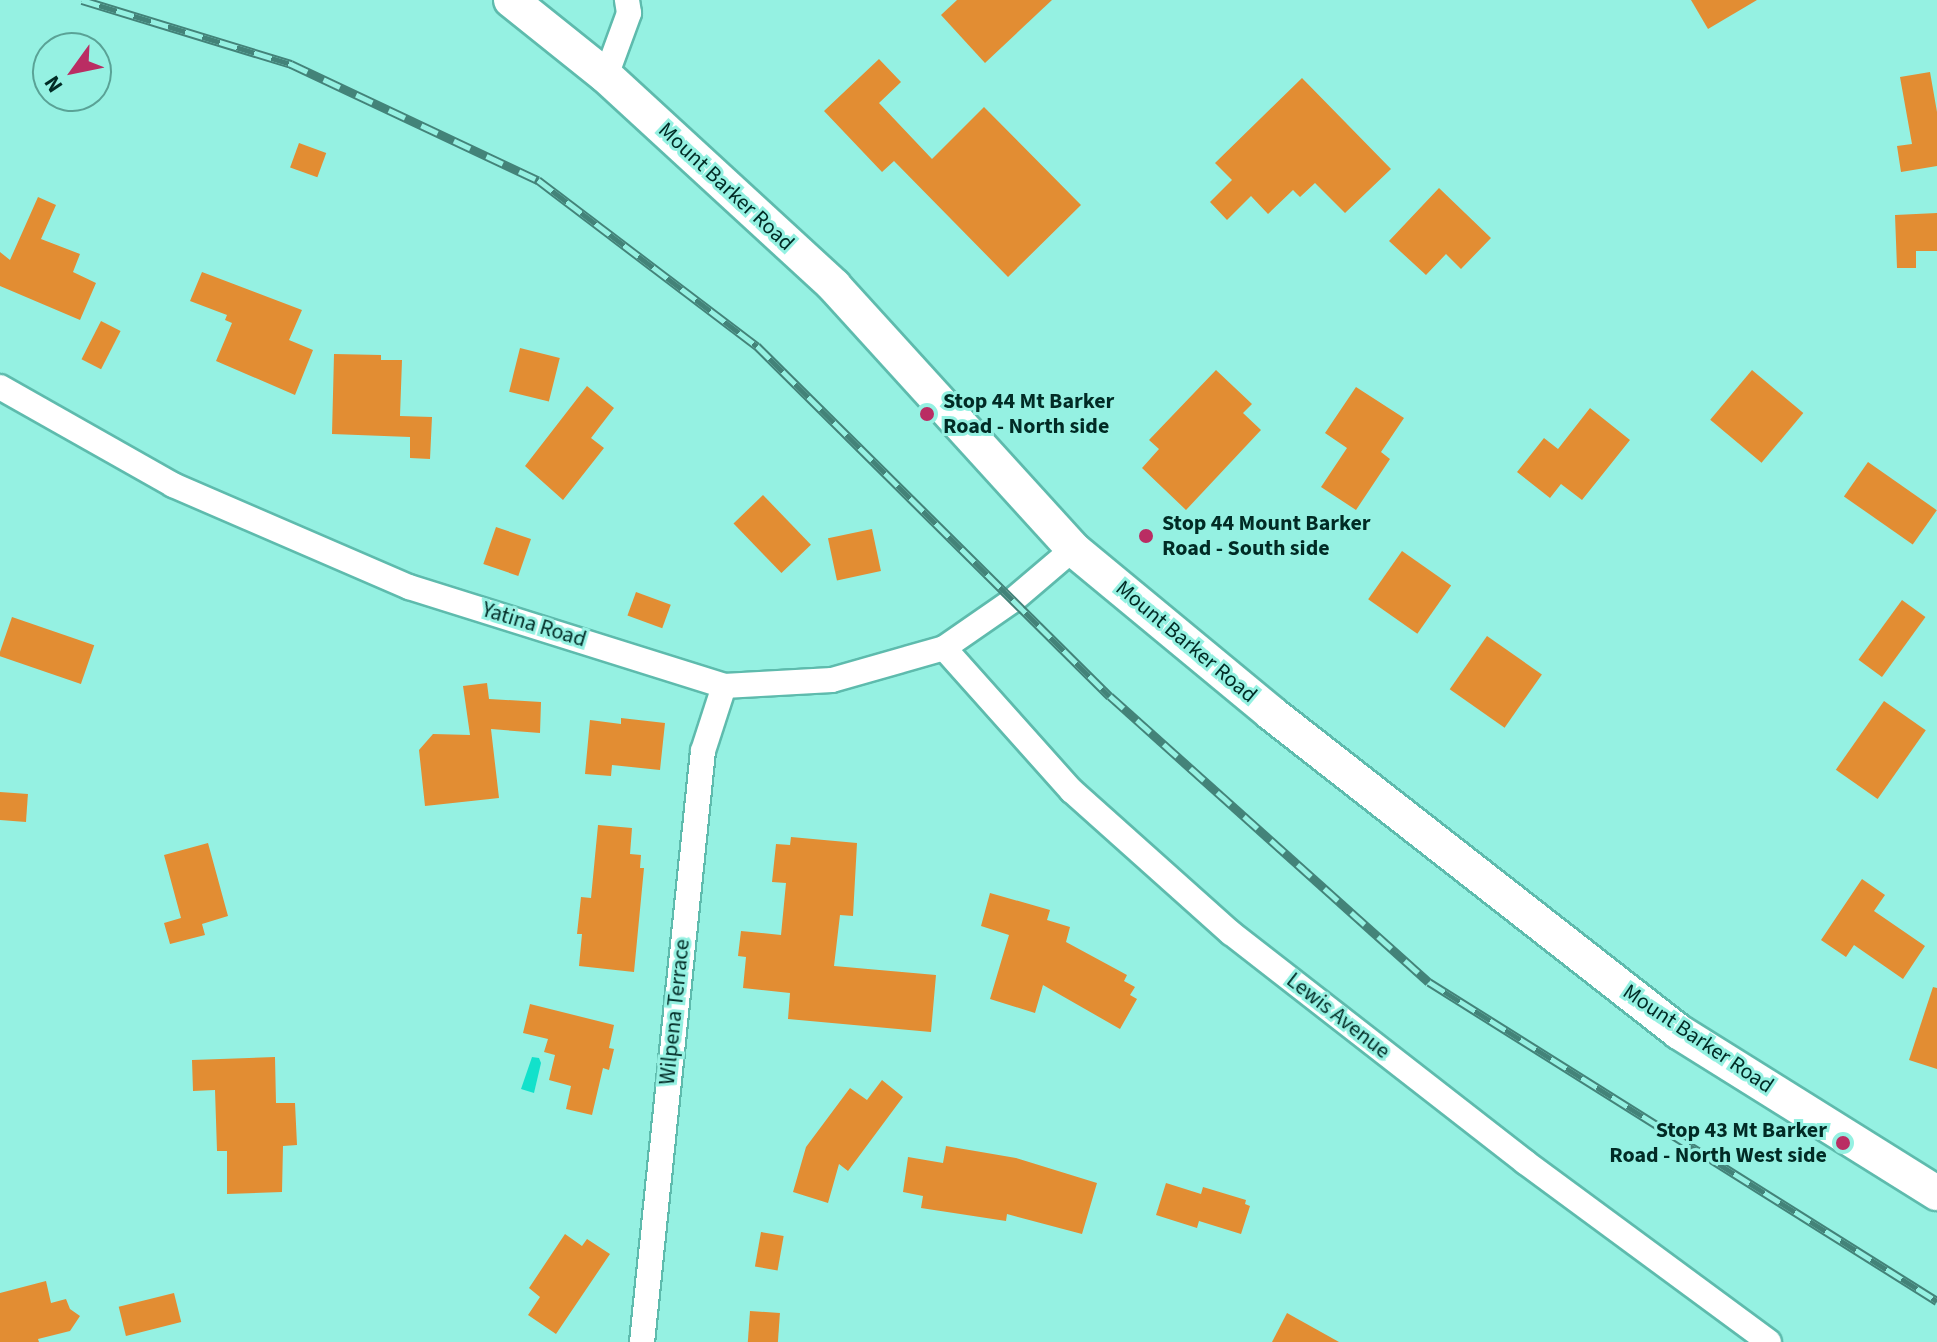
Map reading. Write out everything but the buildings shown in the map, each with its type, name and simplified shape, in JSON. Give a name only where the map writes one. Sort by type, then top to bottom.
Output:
[{"type":"main road","name":"Mount Barker Road","points":[[511,0],[606,76],[834,286],[1073,549],[1407,822],[1679,1032],[1937,1193]]},
{"type":"street","points":[[606,76],[629,13],[627,0]]},
{"type":"street","name":"Yatina Road","points":[[0,387],[173,485],[409,587],[724,686],[832,680],[944,648],[1012,601],[1073,549]]},
{"type":"street","name":"Lewis Avenue","points":[[944,648],[1072,791],[1231,933],[1513,1152],[1769,1342]]},
{"type":"street","name":"Wilpena Terrace","points":[[642,1342],[703,751],[724,686]]},
{"type":"shaded area","points":[[532,1057],[539,1058],[541,1063],[534,1093],[521,1089]]},
{"type":"railway","points":[[82,0],[291,64],[538,180],[757,346],[1110,696],[1429,982],[1937,1301]]},
{"type":"place","name":"Stop 44 Mt Barker Road - North side","points":[[927,414]]},
{"type":"place","name":"Stop 44 Mount Barker Road - South side","points":[[1146,536]]},
{"type":"place","name":"Stop 43 Mt Barker Road - North West side","points":[[1843,1143]]}]
